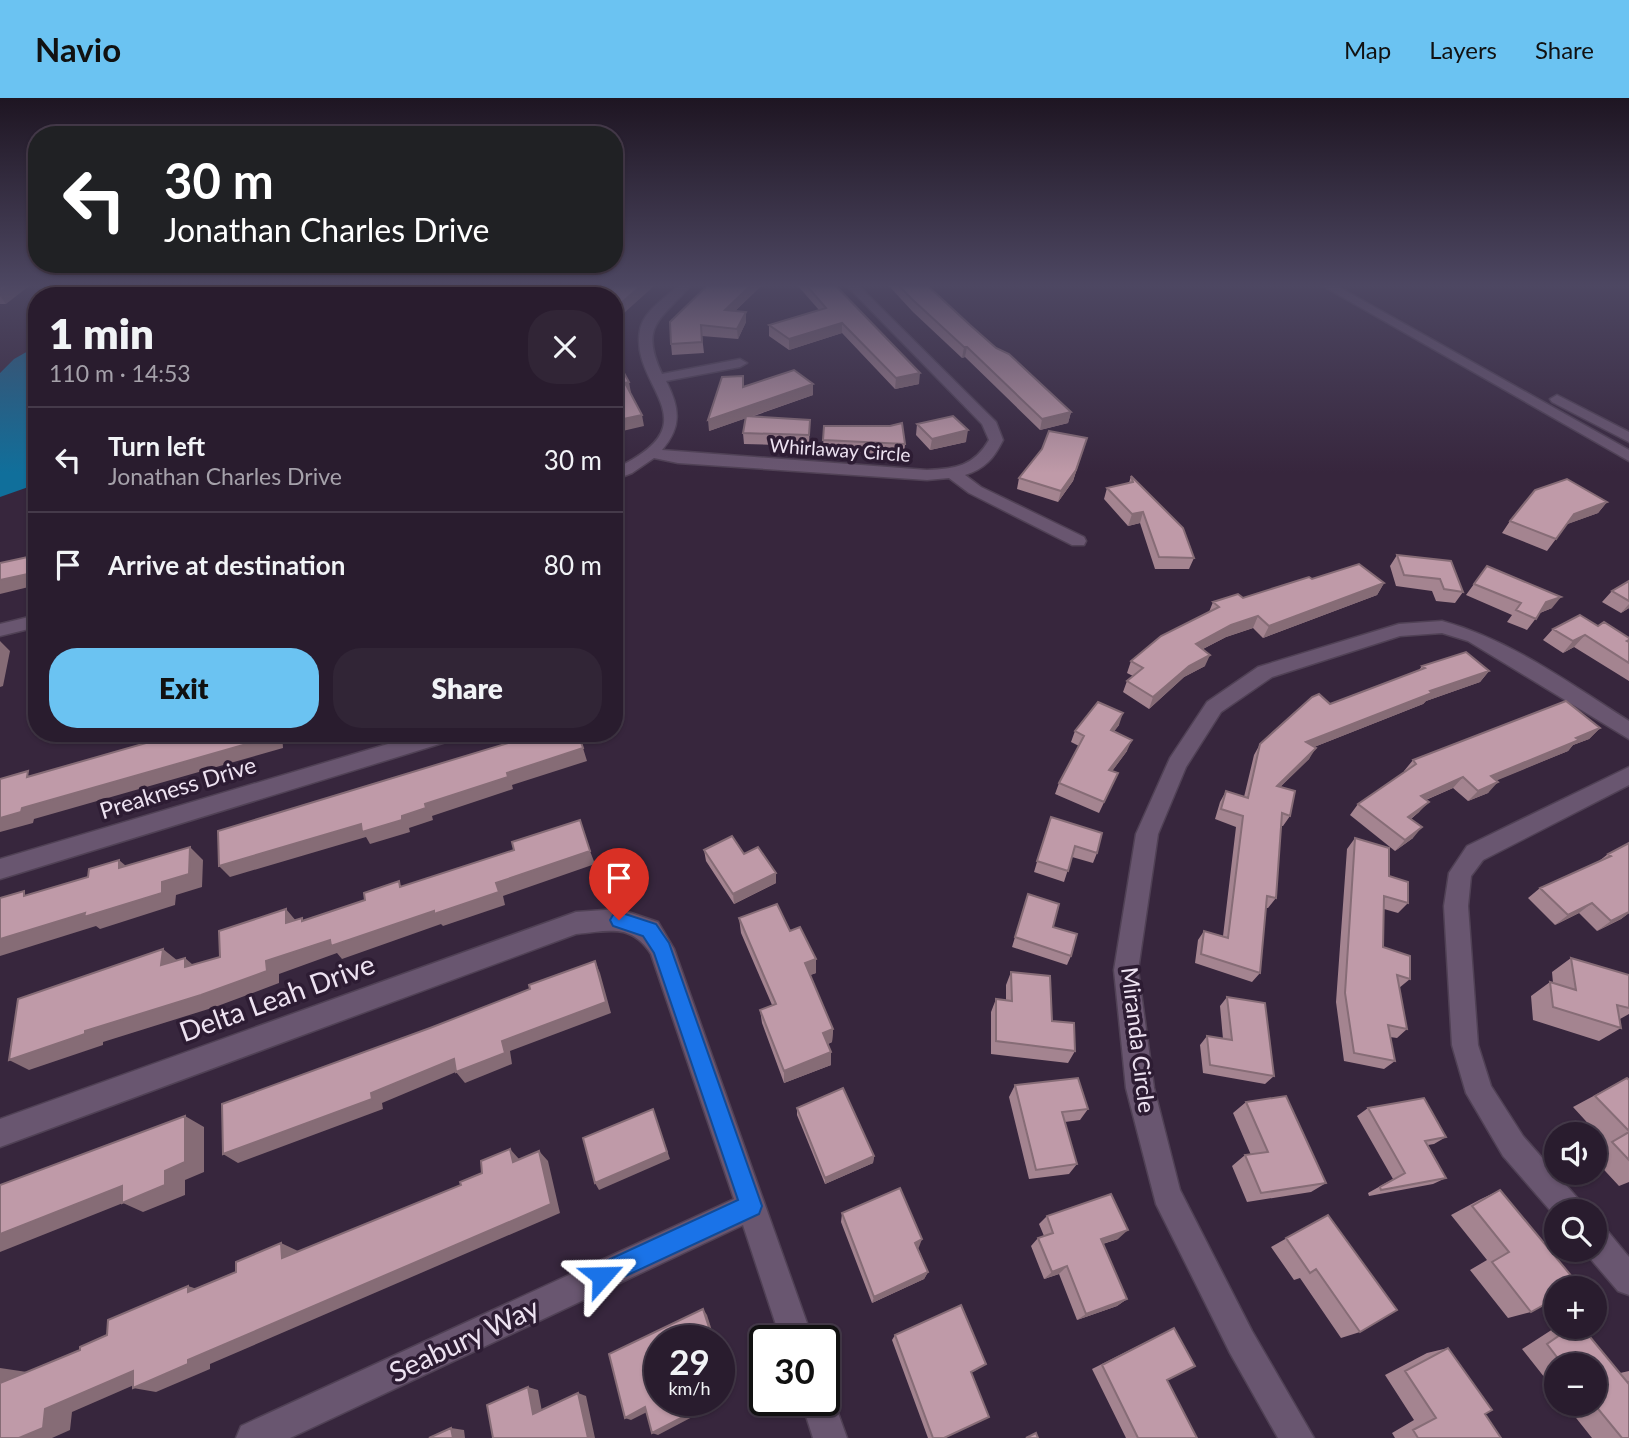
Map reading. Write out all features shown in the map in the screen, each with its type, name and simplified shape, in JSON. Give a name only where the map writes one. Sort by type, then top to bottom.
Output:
[{"type":"street","points":[[623,472],[631,469],[651,453],[669,434],[673,416],[658,379],[648,363],[647,349]]},
{"type":"street","name":"Whirlaway Circle","points":[[651,453],[678,458],[911,475],[953,474],[975,467],[989,456],[996,440],[989,422],[916,349]]},
{"type":"street","points":[[1439,349],[1629,456]]},
{"type":"street","points":[[1467,349],[1629,438]]},
{"type":"street","points":[[658,379],[740,363]]},
{"type":"street","points":[[953,474],[975,490],[1078,541]]},
{"type":"street","points":[[0,630],[28,623]]},
{"type":"street","name":"Miranda Circle","points":[[1297,1438],[1241,1342],[1166,1194],[1140,1088],[1126,970],[1147,834],[1177,764],[1214,707],[1265,672],[1399,630],[1441,627],[1475,637],[1519,661],[1629,731]]},
{"type":"street","name":"Preakness Drive","points":[[0,869],[422,742]]},
{"type":"street","points":[[1559,1199],[1513,1146],[1480,1093],[1465,1045],[1456,906],[1460,873],[1475,853],[1629,775]]},
{"type":"street","name":"Delta Leah Drive","points":[[0,1132],[576,923],[619,920],[649,930],[662,949],[792,1325]]},
{"type":"street","name":"Seabury Way","points":[[253,1438],[751,1206]]},
{"type":"street","points":[[1607,1255],[1629,1280]]},
{"type":"street","points":[[822,1416],[830,1438]]},
{"type":"water","points":[[28,351],[28,487],[0,497],[0,373],[14,359]]},
{"type":"building","points":[[867,349],[896,349],[920,373],[896,378]]},
{"type":"building","points":[[969,349],[997,349],[1009,354],[1071,412],[1042,419]]},
{"type":"building","points":[[794,370],[813,384],[708,420],[722,377],[743,376],[743,387]]},
{"type":"building","points":[[623,371],[629,382],[625,383],[642,415],[623,419]]},
{"type":"building","points":[[746,416],[810,420],[809,435],[743,433]]},
{"type":"building","points":[[953,416],[968,430],[932,439],[917,424]]},
{"type":"building","points":[[902,423],[905,444],[823,440],[824,426],[890,426]]},
{"type":"building","points":[[1049,431],[1087,438],[1076,470],[1061,491],[1019,478],[1042,449]]},
{"type":"building","points":[[1131,476],[1183,528],[1194,558],[1159,557],[1143,512],[1132,514],[1107,488],[1133,482]]},
{"type":"building","points":[[1567,479],[1607,502],[1574,514],[1556,539],[1510,521],[1535,490]]},
{"type":"building","points":[[1397,555],[1451,561],[1463,592],[1444,589],[1440,579],[1404,575]]},
{"type":"building","points":[[28,557],[28,574],[0,580],[0,563]]},
{"type":"building","points":[[1359,564],[1384,583],[1269,626],[1258,616],[1231,625],[1196,644],[1210,655],[1189,666],[1153,697],[1127,681],[1143,668],[1131,661],[1161,636],[1219,607],[1213,602],[1238,594],[1243,598]]},
{"type":"building","points":[[1487,566],[1561,597],[1546,602],[1536,619],[1516,610],[1521,603],[1474,584]]},
{"type":"building","points":[[1629,581],[1629,601],[1612,591]]},
{"type":"building","points":[[1580,615],[1598,626],[1604,622],[1629,638],[1629,663],[1585,635],[1573,641],[1553,629]]},
{"type":"building","points":[[1466,652],[1489,671],[1430,691],[1432,693],[1306,742],[1316,748],[1277,786],[1295,791],[1290,816],[1282,813],[1276,898],[1267,896],[1260,973],[1201,954],[1204,931],[1228,938],[1243,816],[1221,809],[1226,791],[1248,798],[1260,744],[1312,697],[1319,694],[1330,704],[1425,668],[1422,666]]},
{"type":"building","points":[[1566,701],[1600,728],[1576,738],[1579,740],[1491,776],[1498,782],[1478,791],[1463,777],[1421,796],[1429,802],[1408,817],[1422,827],[1405,840],[1358,804],[1416,764],[1413,760]]},
{"type":"building","points":[[1098,702],[1123,713],[1111,730],[1132,740],[1109,770],[1118,773],[1104,802],[1059,783],[1084,736],[1075,731]]},
{"type":"building","points":[[150,742],[254,742],[22,808],[21,812],[0,818],[0,779],[28,771],[27,777]]},
{"type":"building","points":[[511,742],[581,742],[583,748],[507,773],[508,777],[425,804],[426,808],[402,816],[402,820],[362,832],[361,824],[219,866],[218,831]]},
{"type":"building","points":[[1051,817],[1102,833],[1097,853],[1075,846],[1068,871],[1037,861]]},
{"type":"building","points":[[580,820],[590,851],[496,883],[499,892],[331,946],[330,940],[266,961],[267,971],[201,995],[85,1031],[85,1034],[9,1060],[18,999],[163,949],[161,965],[185,958],[185,967],[220,957],[219,931],[286,909],[286,923],[302,918],[302,921],[365,900],[364,893],[399,881],[400,887],[514,850],[512,842]]},
{"type":"building","points":[[732,836],[744,854],[758,847],[776,873],[733,894],[704,850]]},
{"type":"building","points":[[1355,838],[1389,848],[1389,876],[1408,882],[1408,903],[1384,896],[1383,947],[1410,956],[1410,979],[1397,975],[1407,1029],[1388,1025],[1395,1061],[1354,1053],[1345,993]]},
{"type":"building","points":[[1629,843],[1629,912],[1611,921],[1592,903],[1568,915],[1540,888],[1611,856],[1608,854]]},
{"type":"building","points":[[190,847],[189,874],[162,882],[162,893],[0,939],[0,898],[24,891],[24,896],[88,877],[89,869],[119,860],[119,868]]},
{"type":"building","points":[[1028,894],[1059,904],[1053,927],[1077,934],[1071,956],[1015,937]]},
{"type":"building","points":[[777,904],[790,931],[800,927],[816,959],[805,963],[833,1029],[823,1033],[831,1052],[784,1071],[760,1010],[776,1004],[739,918]]},
{"type":"building","points":[[1571,958],[1629,975],[1629,1008],[1617,1005],[1621,1028],[1553,1007],[1550,982],[1576,990]]},
{"type":"building","points":[[595,961],[606,1002],[502,1041],[505,1053],[456,1072],[454,1059],[371,1093],[372,1099],[223,1154],[222,1104],[430,1028],[530,989],[529,985]]},
{"type":"building","points":[[1011,972],[1050,976],[1052,1021],[1074,1023],[1075,1051],[996,1041],[996,999],[1012,1001]]},
{"type":"building","points":[[1227,997],[1265,1003],[1274,1076],[1210,1065],[1207,1036],[1232,1040]]},
{"type":"building","points":[[1078,1078],[1088,1109],[1062,1112],[1077,1164],[1036,1170],[1015,1085]]},
{"type":"building","points":[[1627,1078],[1629,1080],[1629,1131],[1595,1096]]},
{"type":"building","points":[[843,1088],[874,1156],[825,1178],[797,1108]]},
{"type":"building","points":[[1286,1096],[1326,1183],[1261,1193],[1245,1155],[1268,1152],[1246,1102]]},
{"type":"building","points":[[1424,1098],[1446,1137],[1425,1141],[1446,1178],[1381,1190],[1380,1187],[1405,1173],[1368,1108]]},
{"type":"building","points":[[653,1109],[667,1152],[595,1183],[583,1138]]},
{"type":"building","points":[[185,1116],[185,1162],[165,1171],[165,1185],[122,1203],[122,1186],[0,1234],[0,1185]]},
{"type":"building","points":[[1629,1132],[1629,1160],[1612,1142]]},
{"type":"building","points":[[510,1149],[513,1162],[539,1151],[551,1204],[188,1360],[188,1364],[133,1388],[133,1371],[45,1409],[43,1428],[19,1438],[0,1438],[0,1383],[80,1350],[80,1347],[107,1335],[108,1320],[188,1286],[188,1292],[236,1272],[236,1262],[281,1243],[282,1258],[461,1185],[460,1182],[482,1173],[481,1161]]},
{"type":"building","points":[[900,1188],[922,1239],[915,1243],[928,1272],[874,1297],[842,1213]]},
{"type":"building","points":[[1500,1190],[1544,1243],[1544,1262],[1560,1262],[1571,1276],[1544,1276],[1544,1305],[1531,1312],[1492,1262],[1509,1252],[1472,1206]]},
{"type":"building","points":[[1111,1194],[1128,1230],[1101,1239],[1127,1299],[1086,1314],[1067,1266],[1052,1272],[1038,1238],[1053,1233],[1047,1216]]},
{"type":"building","points":[[1328,1215],[1397,1310],[1360,1332],[1316,1269],[1310,1273],[1286,1238]]},
{"type":"building","points":[[961,1305],[986,1364],[971,1372],[989,1417],[944,1438],[933,1438],[895,1335]]},
{"type":"building","points":[[703,1309],[708,1325],[670,1325]]},
{"type":"building","points":[[1174,1328],[1195,1366],[1167,1380],[1197,1438],[1138,1438],[1102,1365]]},
{"type":"building","points":[[644,1337],[644,1408],[625,1418],[609,1354]]},
{"type":"building","points":[[1554,1339],[1592,1339],[1603,1353],[1554,1353],[1547,1344]]},
{"type":"building","points":[[1448,1348],[1492,1410],[1485,1414],[1501,1438],[1418,1438],[1413,1430],[1436,1418],[1405,1371]]},
{"type":"building","points":[[1607,1358],[1629,1382],[1629,1438],[1622,1438],[1604,1416],[1607,1416]]},
{"type":"building","points":[[528,1387],[533,1414],[578,1393],[588,1438],[493,1438],[487,1405]]},
{"type":"building","points":[[647,1416],[685,1416],[652,1433]]},
{"type":"building","points":[[451,1428],[453,1438],[429,1438]]},
{"type":"route","points":[[602,1276],[751,1206],[662,949],[649,930],[619,920]]}]
